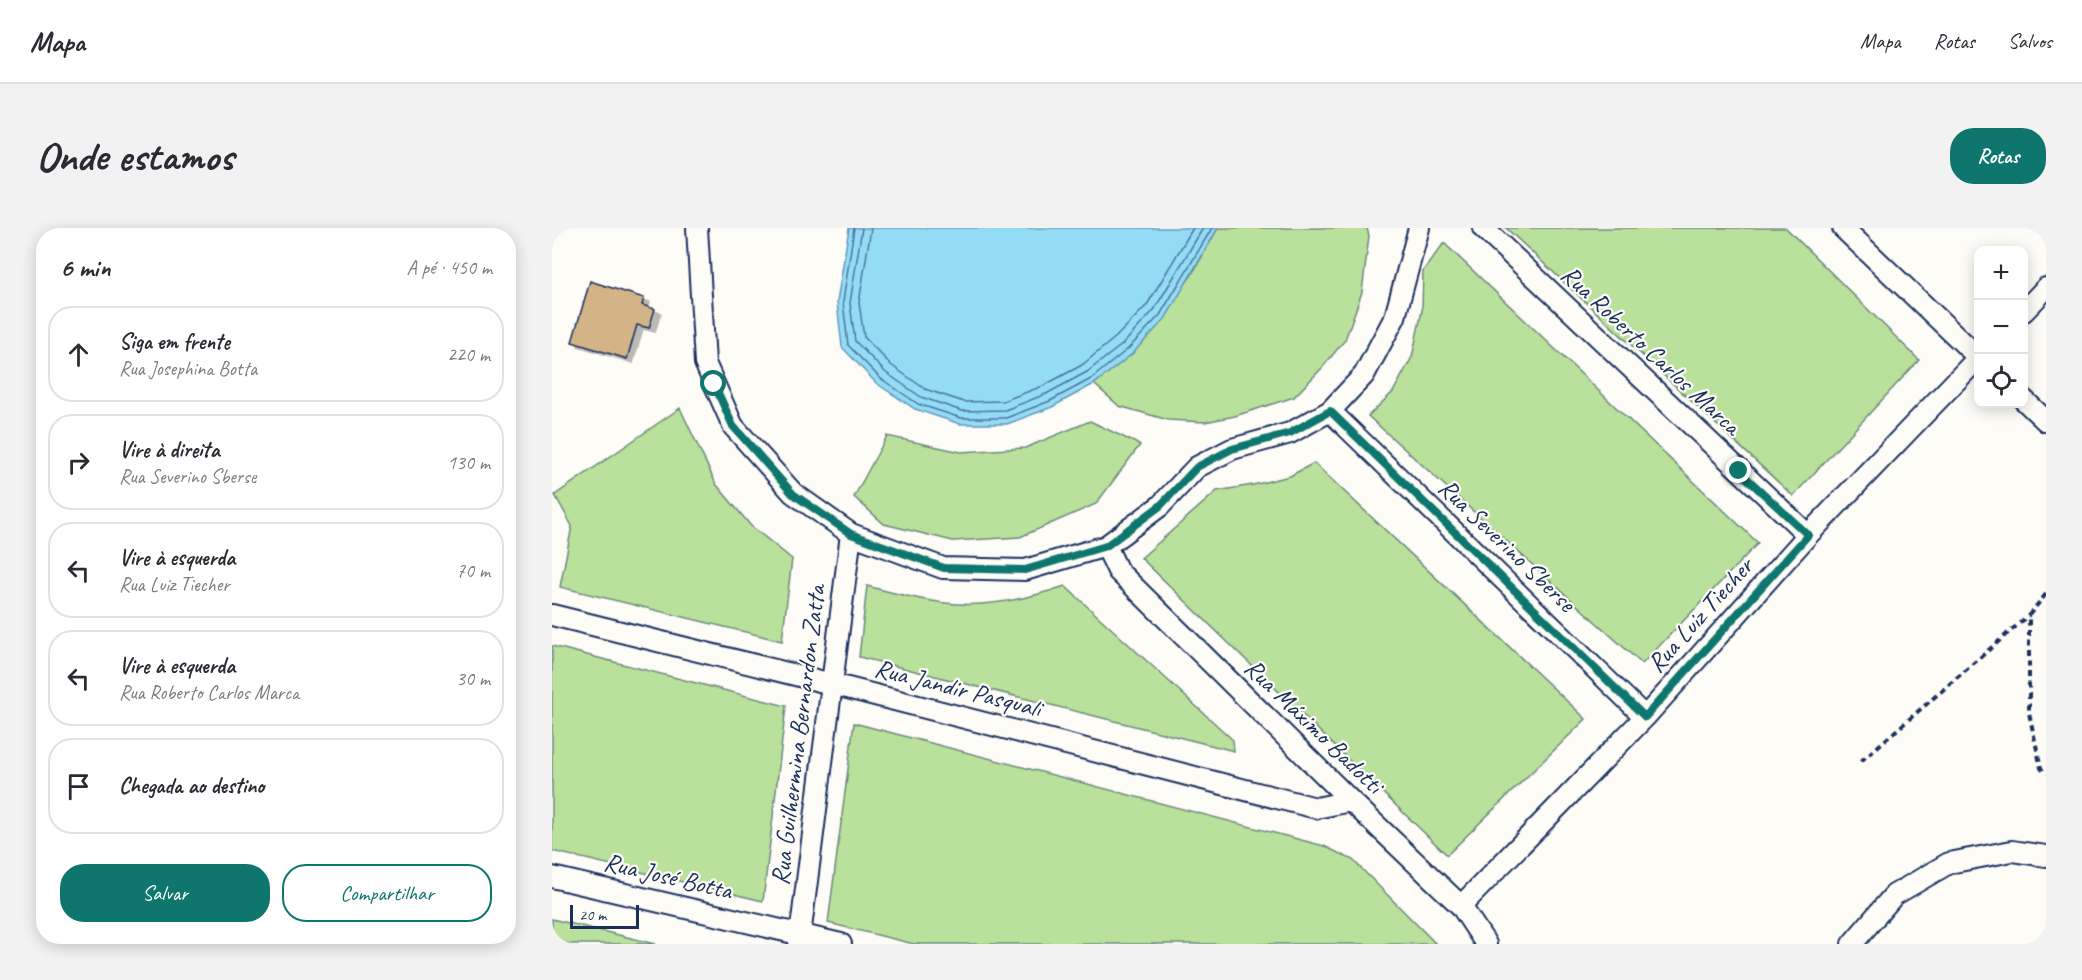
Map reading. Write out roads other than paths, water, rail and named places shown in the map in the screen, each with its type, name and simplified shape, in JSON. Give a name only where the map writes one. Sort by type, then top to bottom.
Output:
[{"type":"street","points":[[697,228],[705,363],[733,426],[793,494],[851,534],[944,568],[1025,570],[1106,546],[1160,506],[1197,467],[1232,449],[1290,433],[1330,411],[1364,375],[1395,317],[1419,228]]},
{"type":"street","name":"Rua Roberto Carlos Marca","points":[[1483,228],[1808,535]]},
{"type":"street","points":[[1843,228],[1974,354]]},
{"type":"street","points":[[2028,307],[2046,288]]},
{"type":"street","name":"Rua Luiz Tiecher","points":[[1461,906],[1645,717],[1808,535],[1974,362]]},
{"type":"street","points":[[2028,404],[2046,421]]},
{"type":"street","name":"Rua Severino Sberse","points":[[1330,411],[1645,717]]},
{"type":"street","name":"Rua Guilhermina Bernardon Zatta","points":[[800,939],[851,534]]},
{"type":"street","name":"Rua Máximo Badotti","points":[[1106,546],[1118,571],[1461,906],[1486,944]]},
{"type":"street","name":"Rua Jandir Pasquali","points":[[552,615],[1316,808],[1351,801]]},
{"type":"street","points":[[1852,944],[1894,895],[1949,862],[2012,851],[2046,856]]},
{"type":"street","name":"Rua José Botta","points":[[552,877],[800,939],[841,944]]},
{"type":"water","points":[[849,228],[1218,228],[1165,319],[1132,354],[1094,384],[1052,407],[1007,424],[960,424],[915,409],[876,383],[842,347],[837,302]]}]
